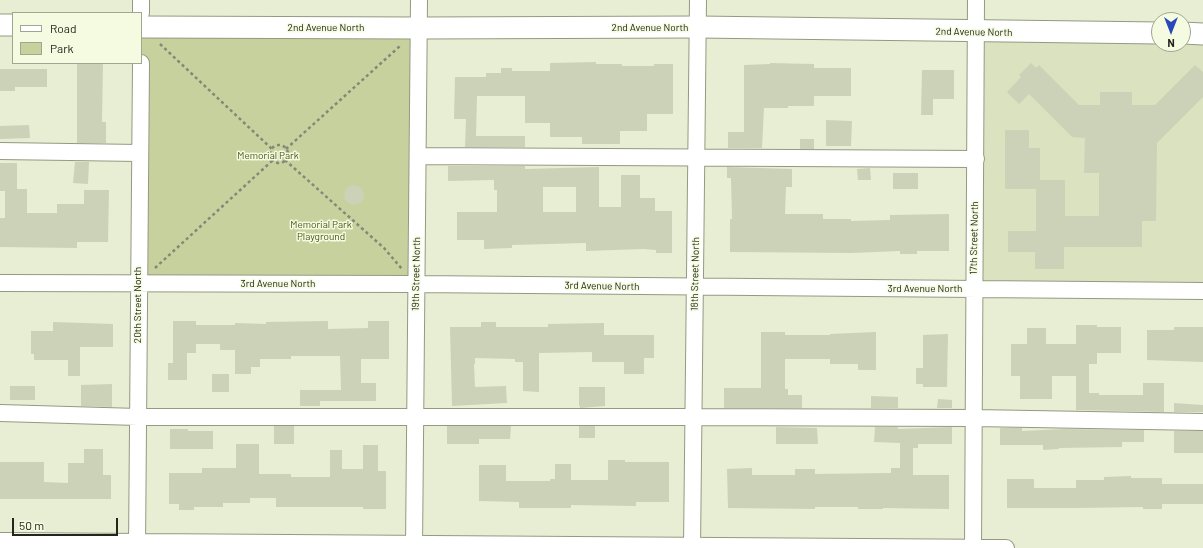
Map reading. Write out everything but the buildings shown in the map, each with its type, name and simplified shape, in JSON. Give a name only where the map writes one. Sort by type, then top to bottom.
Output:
[{"type":"main road","points":[[0,25],[12,25]]},
{"type":"main road","name":"2nd Avenue North","points":[[142,26],[698,28],[1151,33]]},
{"type":"main road","points":[[1191,34],[1203,34]]},
{"type":"street","points":[[141,0],[141,12]]},
{"type":"street","name":"19th Street North","points":[[414,546],[419,0]]},
{"type":"street","name":"18th Street North","points":[[692,547],[698,0]]},
{"type":"street","name":"17th Street North","points":[[973,548],[976,0]]},
{"type":"street","name":"20th Street North","points":[[138,545],[138,284],[141,64]]},
{"type":"street","points":[[0,151],[140,153]]},
{"type":"street","points":[[418,156],[976,158]]},
{"type":"street","name":"3rd Avenue North","points":[[0,283],[416,284],[1203,291]]},
{"type":"street","points":[[0,413],[138,417],[974,418],[1203,422]]},
{"type":"street","points":[[0,541],[138,545],[1006,548]]},
{"type":"path","points":[[158,42],[272,149]]},
{"type":"path","points":[[286,149],[400,46],[404,46]]},
{"type":"path","points":[[279,145],[286,149],[288,154],[285,160],[279,163],[273,160],[270,154],[272,149],[279,145]]},
{"type":"path","points":[[138,284],[273,160]]},
{"type":"path","points":[[285,160],[384,248],[416,284]]},
{"type":"shaded area","points":[[976,32],[1151,33],[1151,52],[1191,52],[1191,33],[1203,34],[1203,291],[974,289]]},
{"type":"green space","name":"Memorial Park","points":[[142,27],[419,28],[416,284],[138,284]]},
{"type":"park label","name":"Memorial Park Playground","points":[[321,230]]}]
